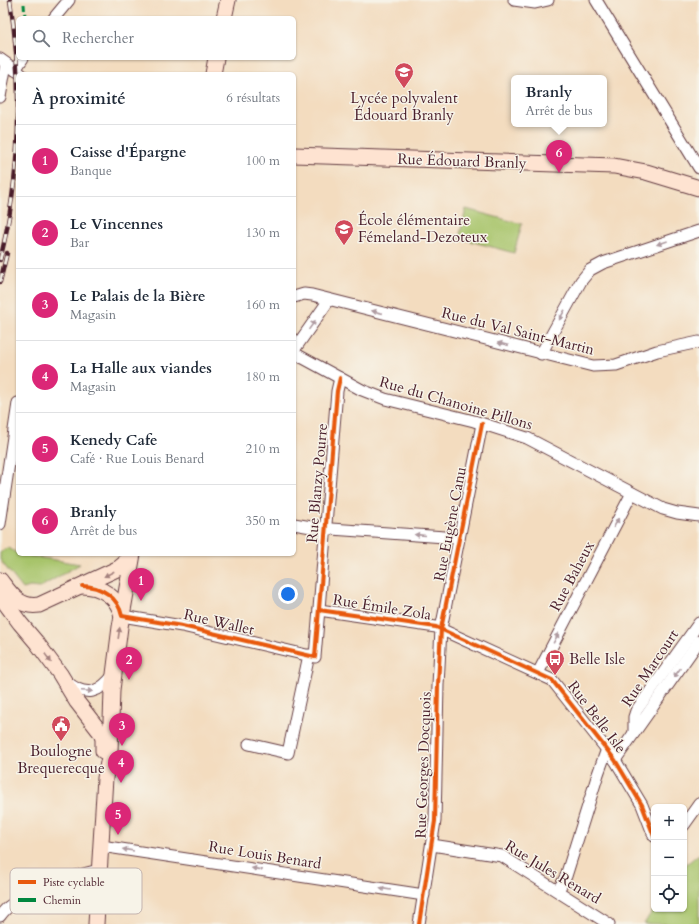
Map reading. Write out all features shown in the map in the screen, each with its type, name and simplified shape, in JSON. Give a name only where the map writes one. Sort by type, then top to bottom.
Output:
[{"type":"street","points":[[56,16],[69,0]]},
{"type":"street","points":[[514,0],[535,3],[548,0]]},
{"type":"street","points":[[596,0],[697,166],[695,187]]},
{"type":"street","points":[[0,97],[11,67],[20,60]]},
{"type":"street","points":[[212,72],[216,60]]},
{"type":"street","name":"Rue Édouard Branly","points":[[296,155],[614,166],[646,172],[695,187]]},
{"type":"street","points":[[540,354],[581,281],[590,270],[603,263],[699,231]]},
{"type":"street","name":"Rue du Val Saint-Martin","points":[[296,297],[308,295],[588,366],[604,367],[622,363],[657,351],[699,342]]},
{"type":"street","points":[[296,347],[329,300]]},
{"type":"street","name":"Rue du Chanoine Pillons","points":[[296,354],[368,392],[392,402],[482,424],[538,443],[668,511],[699,516]]},
{"type":"street","name":"Rue Blanzy Pourre","points":[[309,656],[315,657],[337,391],[340,378]]},
{"type":"street","points":[[0,524],[16,416]]},
{"type":"street","name":"Rue Eugène Canu","points":[[441,629],[482,424]]},
{"type":"street","name":"Rue Baheux","points":[[538,673],[632,493]]},
{"type":"street","points":[[296,524],[325,528],[459,538]]},
{"type":"street","points":[[37,643],[27,625],[26,617],[30,613],[52,600],[123,566],[128,556]]},
{"type":"street","points":[[105,778],[110,752],[110,710],[114,674],[133,556]]},
{"type":"street","points":[[0,580],[17,600],[23,604],[35,606],[52,600]]},
{"type":"street","points":[[82,586],[96,588],[109,595],[117,603],[122,616]]},
{"type":"street","points":[[0,596],[60,674],[77,702],[102,735],[105,778],[99,868]]},
{"type":"street","name":"Rue Émile Zola","points":[[319,610],[432,626],[441,629]]},
{"type":"street","name":"Rue Wallet","points":[[122,616],[182,626],[309,656]]},
{"type":"street","name":"Rue Marcourt","points":[[634,732],[636,711],[699,623]]},
{"type":"street","name":"Rue Belle Isle","points":[[441,629],[552,680],[615,760],[642,805],[651,828]]},
{"type":"street","name":"Rue Georges Docquois","points":[[420,924],[435,821],[438,685],[441,629]]},
{"type":"street","name":"Rue Marcourt","points":[[615,760],[634,732],[695,654],[699,641]]},
{"type":"street","points":[[249,744],[288,753],[309,656]]},
{"type":"street","points":[[60,674],[73,687],[87,692],[101,688],[114,674]]},
{"type":"street","points":[[558,891],[566,876],[607,749]]},
{"type":"street","points":[[687,821],[699,804]]},
{"type":"street","name":"Rue Jules Renard","points":[[432,845],[502,856],[609,924]]},
{"type":"street","name":"Rue Louis Benard","points":[[101,846],[424,895]]},
{"type":"street","points":[[0,916],[10,906]]},
{"type":"street","points":[[96,924],[97,914]]},
{"type":"green space","points":[[466,209],[522,224],[514,253],[459,238]]},
{"type":"green space","points":[[9,548],[16,553],[16,556],[30,556],[80,564],[39,588],[30,587],[23,589],[0,560],[0,553],[4,549]]},
{"type":"green space","points":[[699,854],[699,924],[644,924],[652,912],[687,912],[687,864]]},
{"type":"railway","points":[[10,0],[16,54]]},
{"type":"railway","points":[[17,60],[17,72]]},
{"type":"railway","points":[[0,260],[7,228],[16,163]]},
{"type":"railway","points":[[0,282],[7,253]]},
{"type":"marked path","points":[[24,4],[25,16]]},
{"type":"cycle path","points":[[82,586],[96,588],[108,594],[117,603],[122,616],[182,626],[315,657],[337,391],[340,378]]},
{"type":"cycle path","points":[[419,924],[435,821],[438,685],[441,629],[482,424]]},
{"type":"cycle path","points":[[319,610],[436,627],[552,680],[615,760],[642,805],[651,828]]},
{"type":"place","name":"Lycée polyvalent Édouard Branly","points":[[404,89]]},
{"type":"place","name":"Branly","points":[[559,173]]},
{"type":"place","name":"École élémentaire Fémeland-Dezoteux","points":[[344,246]]},
{"type":"place","name":"Caisse d'Épargne","points":[[141,601]]},
{"type":"place","name":"Belle Isle","points":[[555,676]]},
{"type":"place","name":"Le Vincennes","points":[[129,680]]},
{"type":"place","name":"Boulogne Brequerecque","points":[[61,742]]},
{"type":"place","name":"Le Palais de la Bière","points":[[122,746]]},
{"type":"place","name":"La Halle aux viandes","points":[[121,783]]},
{"type":"place","name":"Kenedy Cafe","points":[[118,835]]}]
